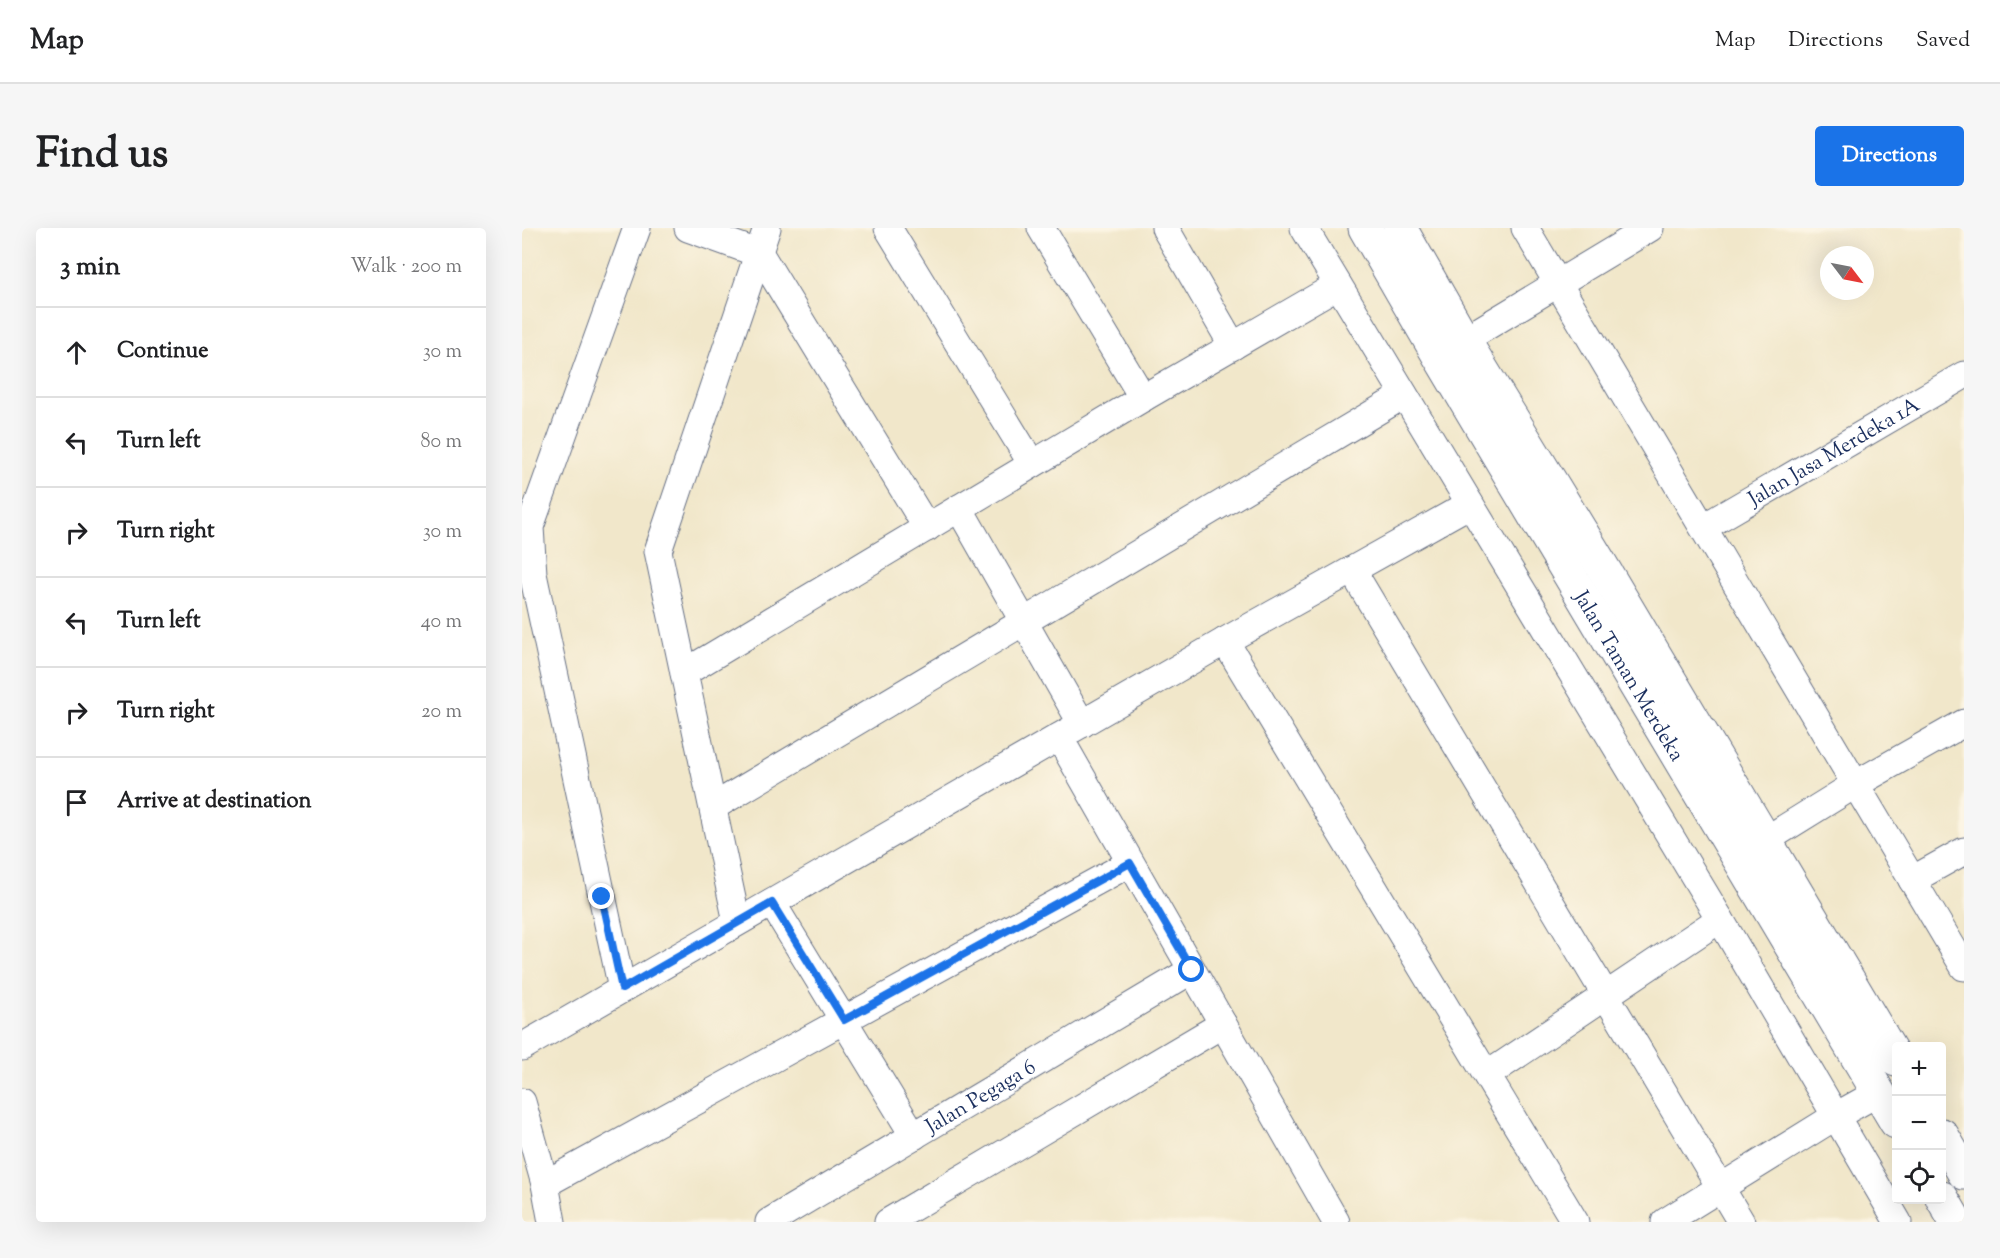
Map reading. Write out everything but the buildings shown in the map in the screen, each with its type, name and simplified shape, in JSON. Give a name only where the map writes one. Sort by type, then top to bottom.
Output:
[{"type":"main road","name":"Jalan Taman Merdeka","points":[[1365,228],[1457,387],[1892,1115]]},
{"type":"main road","name":"Jalan Taman Merdeka","points":[[1400,228],[1464,340],[1892,1053]]},
{"type":"main road","points":[[1946,1143],[1964,1173]]},
{"type":"main road","points":[[1945,1204],[1956,1222]]},
{"type":"street","points":[[622,989],[533,574],[530,527],[637,228]]},
{"type":"street","points":[[688,228],[760,254],[927,528]]},
{"type":"street","points":[[737,922],[658,551],[767,228]]},
{"type":"street","points":[[888,228],[1032,464]]},
{"type":"street","points":[[1041,228],[1143,398]]},
{"type":"street","points":[[1165,228],[1233,346]]},
{"type":"street","points":[[1304,228],[1720,919],[1898,1222]]},
{"type":"street","points":[[1525,228],[1964,967]]},
{"type":"street","points":[[1464,340],[1650,228]]},
{"type":"street","points":[[684,673],[1143,398],[1338,285]]},
{"type":"street","name":"Jalan Jasa Merdeka 1A","points":[[1704,527],[1964,375]]},
{"type":"street","points":[[713,807],[1404,395]]},
{"type":"street","points":[[522,1047],[1225,641],[1470,504]]},
{"type":"street","points":[[959,508],[1082,724]]},
{"type":"street","points":[[1352,570],[1741,1222]]},
{"type":"street","points":[[1225,641],[1575,1222]]},
{"type":"street","points":[[1738,857],[1856,784],[1964,723]]},
{"type":"street","points":[[1059,737],[1336,1222]]},
{"type":"street","points":[[1912,880],[1964,851]]},
{"type":"street","points":[[545,1184],[1130,863]]},
{"type":"street","points":[[772,903],[914,1136]]},
{"type":"street","points":[[1487,1075],[1720,919]]},
{"type":"street","name":"Jalan Pegaga 6","points":[[769,1222],[1192,970]]},
{"type":"street","points":[[888,1222],[1223,1024]]},
{"type":"street","points":[[1665,1222],[1836,1116],[1879,1092]]},
{"type":"street","points":[[522,1102],[545,1184],[552,1222]]},
{"type":"route","points":[[602,897],[622,989],[772,903],[844,1020],[1130,863],[1192,970]]}]
